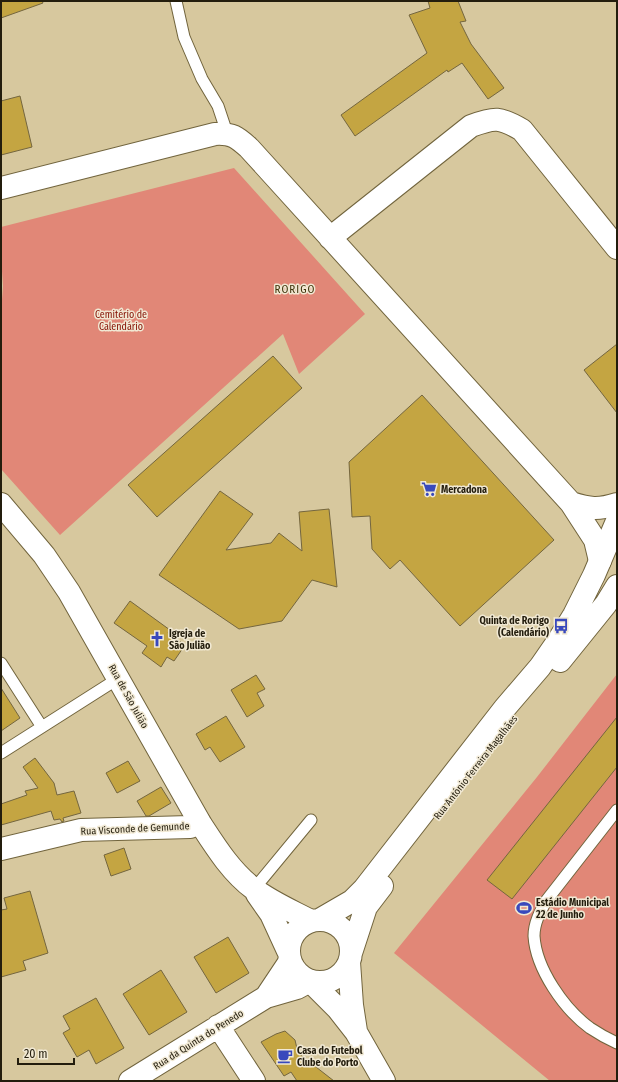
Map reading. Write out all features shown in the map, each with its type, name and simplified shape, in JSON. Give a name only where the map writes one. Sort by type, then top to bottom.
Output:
[{"type":"street","points":[[330,238],[471,126],[491,119],[508,121],[522,130],[617,248]]},
{"type":"street","points":[[1,188],[215,134],[227,134],[238,138],[249,148],[571,503],[595,540],[597,568]]},
{"type":"street","points":[[571,503],[587,508],[602,509],[617,504]]},
{"type":"street","name":"Rua de São Julião","points":[[1,504],[30,537],[58,575],[200,823],[233,869],[254,889],[287,909],[316,920]]},
{"type":"street","name":"Rua António Ferreira Magalhães","points":[[316,920],[352,900],[364,889],[504,709],[540,667],[574,616],[617,521]]},
{"type":"street","name":"Rua António Ferreira Magalhães","points":[[350,957],[366,907],[606,604],[616,588],[597,568]]},
{"type":"street","name":"Rua Visconde de Gemunde","points":[[1,849],[81,830],[190,827],[200,823]]},
{"type":"street","name":"Rua de São Julião","points":[[254,889],[270,914],[289,956]]},
{"type":"street","points":[[356,1032],[352,1005],[350,943],[348,939],[340,927],[331,922],[316,920],[302,925],[294,932],[290,941],[289,956],[295,970],[302,977],[310,981],[338,1009],[356,1032],[384,1081]]},
{"type":"street","name":"Rua da Quinta do Penedo","points":[[266,997],[289,956]]},
{"type":"street","points":[[310,981],[322,982],[334,979],[343,972],[350,957]]},
{"type":"street","name":"Rua da Quinta do Penedo","points":[[130,1081],[266,997],[297,988],[310,981]]},
{"type":"street","points":[[218,1026],[254,1081]]},
{"type":"lane","points":[[176,1],[184,37],[202,79],[218,106],[227,134]]},
{"type":"lane","points":[[1,663],[42,727]]},
{"type":"lane","points":[[1,753],[118,678]]},
{"type":"lane","points":[[617,810],[546,901],[538,917],[534,935],[538,954],[544,971],[553,988],[577,1016],[590,1028],[617,1043]]},
{"type":"lane","points":[[254,889],[311,820]]},
{"type":"green space","name":"Cemitério de Calendário","points":[[234,168],[365,314],[299,374],[283,334],[60,535],[1,469],[1,313],[3,286],[1,227]]},
{"type":"green space","name":"Estádio Municipal 22 de Junho","points":[[617,674],[617,1081],[550,1081],[394,953],[537,777]]},
{"type":"building","points":[[1,1],[42,1],[43,3],[1,18]]},
{"type":"building","points":[[428,1],[458,1],[466,21],[460,22],[471,44],[504,88],[488,99],[462,63],[448,72],[447,70],[355,136],[341,115],[427,53],[409,15],[430,8]]},
{"type":"building","points":[[20,96],[32,147],[1,155],[1,101]]},
{"type":"building","points":[[617,344],[617,413],[584,370]]},
{"type":"building","points":[[273,356],[302,388],[157,517],[128,485]]},
{"type":"building","name":"Mercadona","points":[[422,395],[554,540],[460,626],[400,560],[390,569],[372,549],[370,516],[352,517],[349,462]]},
{"type":"building","points":[[220,491],[253,514],[226,550],[271,543],[279,533],[302,551],[299,512],[329,509],[337,587],[312,580],[282,621],[239,629],[159,575]]},
{"type":"building","name":"Igreja de São Julião","points":[[130,601],[170,630],[168,633],[185,645],[174,661],[167,657],[161,667],[142,653],[147,646],[114,623]]},
{"type":"building","points":[[256,675],[265,689],[257,693],[264,706],[247,717],[231,690]]},
{"type":"building","points":[[1,688],[20,718],[1,731]]},
{"type":"building","points":[[226,716],[245,747],[220,762],[210,747],[205,750],[196,734]]},
{"type":"building","points":[[617,717],[617,767],[512,899],[487,880]]},
{"type":"building","points":[[35,758],[54,783],[57,795],[74,791],[81,813],[63,818],[64,821],[62,822],[60,819],[54,820],[51,811],[1,825],[1,804],[27,795],[25,791],[38,788],[23,767]]},
{"type":"building","points":[[128,761],[140,781],[117,793],[106,773]]},
{"type":"building","points":[[161,787],[171,803],[149,816],[146,816],[137,801]]},
{"type":"building","points":[[124,848],[131,869],[111,876],[104,855]]},
{"type":"building","points":[[30,891],[48,953],[23,961],[26,970],[1,977],[1,910],[7,909],[4,898]]},
{"type":"building","points":[[228,937],[249,973],[216,993],[194,957]]},
{"type":"building","points":[[161,970],[187,1012],[149,1035],[123,994]]},
{"type":"building","points":[[96,998],[124,1048],[96,1064],[89,1050],[77,1057],[63,1033],[70,1029],[63,1016]]},
{"type":"building","points":[[285,1031],[295,1040],[298,1053],[334,1081],[297,1081],[291,1072],[284,1076],[261,1042]]},
{"type":"place","name":"Mercadona","points":[[429,489]]},
{"type":"place","name":"Quinta de Rorigo (Calendário)","points":[[561,626]]},
{"type":"place","name":"Igreja de São Julião","points":[[157,639]]},
{"type":"place","name":"Estádio Municipal 22 de Junho","points":[[524,908]]},
{"type":"place","name":"Casa do Futebol Clube do Porto","points":[[285,1056]]},
{"type":"district","name":"RORIGO","points":[[295,289]]}]
